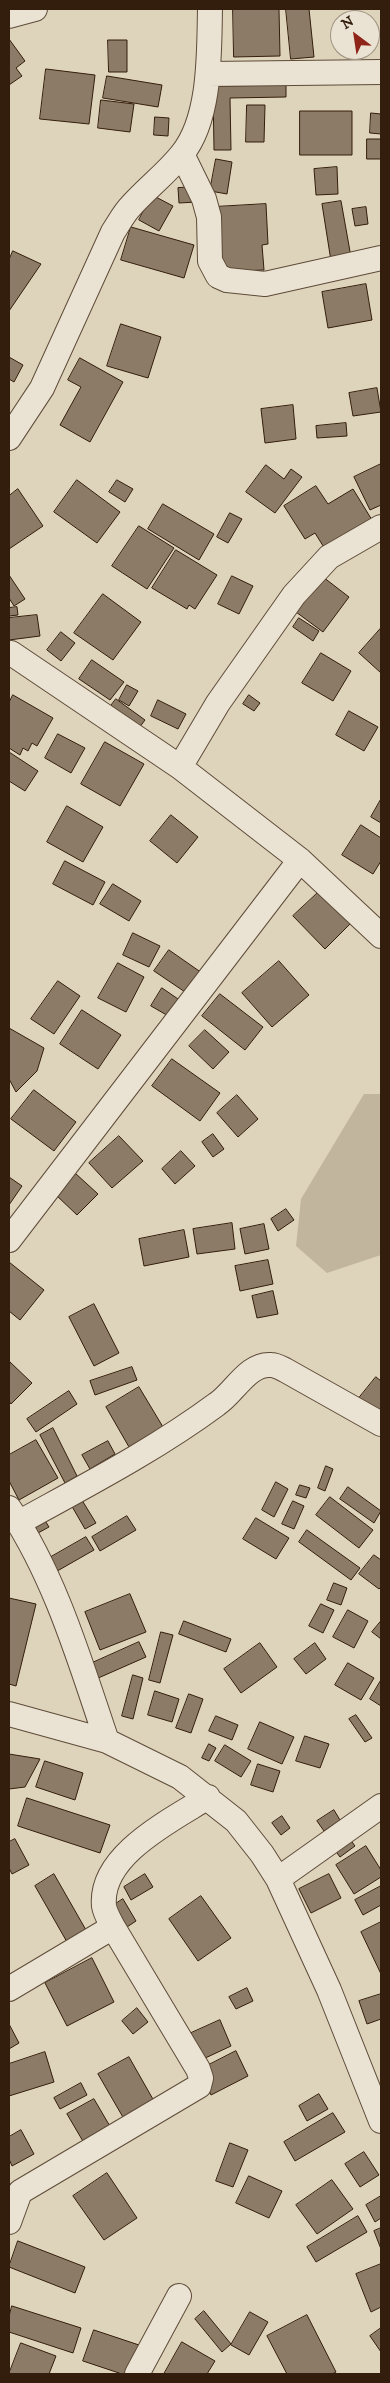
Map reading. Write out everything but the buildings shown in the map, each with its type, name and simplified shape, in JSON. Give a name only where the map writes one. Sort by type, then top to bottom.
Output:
[{"type":"street","points":[[9,16],[35,9]]},
{"type":"street","points":[[13,421],[42,388],[113,232],[129,208],[182,154],[197,126],[208,74],[210,9]]},
{"type":"street","points":[[208,74],[381,72]]},
{"type":"street","points":[[182,154],[204,198],[209,217],[210,261],[218,276],[227,280],[265,284],[381,258]]},
{"type":"street","points":[[180,767],[218,703],[294,594],[329,557],[381,527]]},
{"type":"street","points":[[11,653],[180,767],[300,860],[381,936]]},
{"type":"street","points":[[9,1240],[300,860]]},
{"type":"street","points":[[107,1741],[70,1635],[46,1577],[13,1516],[122,1466],[218,1404],[242,1379],[254,1370],[270,1365],[286,1370],[381,1424]]},
{"type":"street","points":[[9,1714],[107,1741],[180,1777],[208,1797],[236,1822],[262,1854],[278,1879],[329,1990],[381,2122]]},
{"type":"street","points":[[9,2222],[20,2192],[199,2086],[201,2078],[198,2069],[113,1927],[104,1907],[105,1890],[124,1854],[141,1840],[208,1797]]},
{"type":"street","points":[[278,1879],[381,1806]]},
{"type":"street","points":[[9,1989],[113,1927]]},
{"type":"street","points":[[137,2374],[178,2296]]},
{"type":"shaded area","points":[[364,1094],[381,1094],[381,1255],[327,1273],[296,1246],[301,1199]]}]
